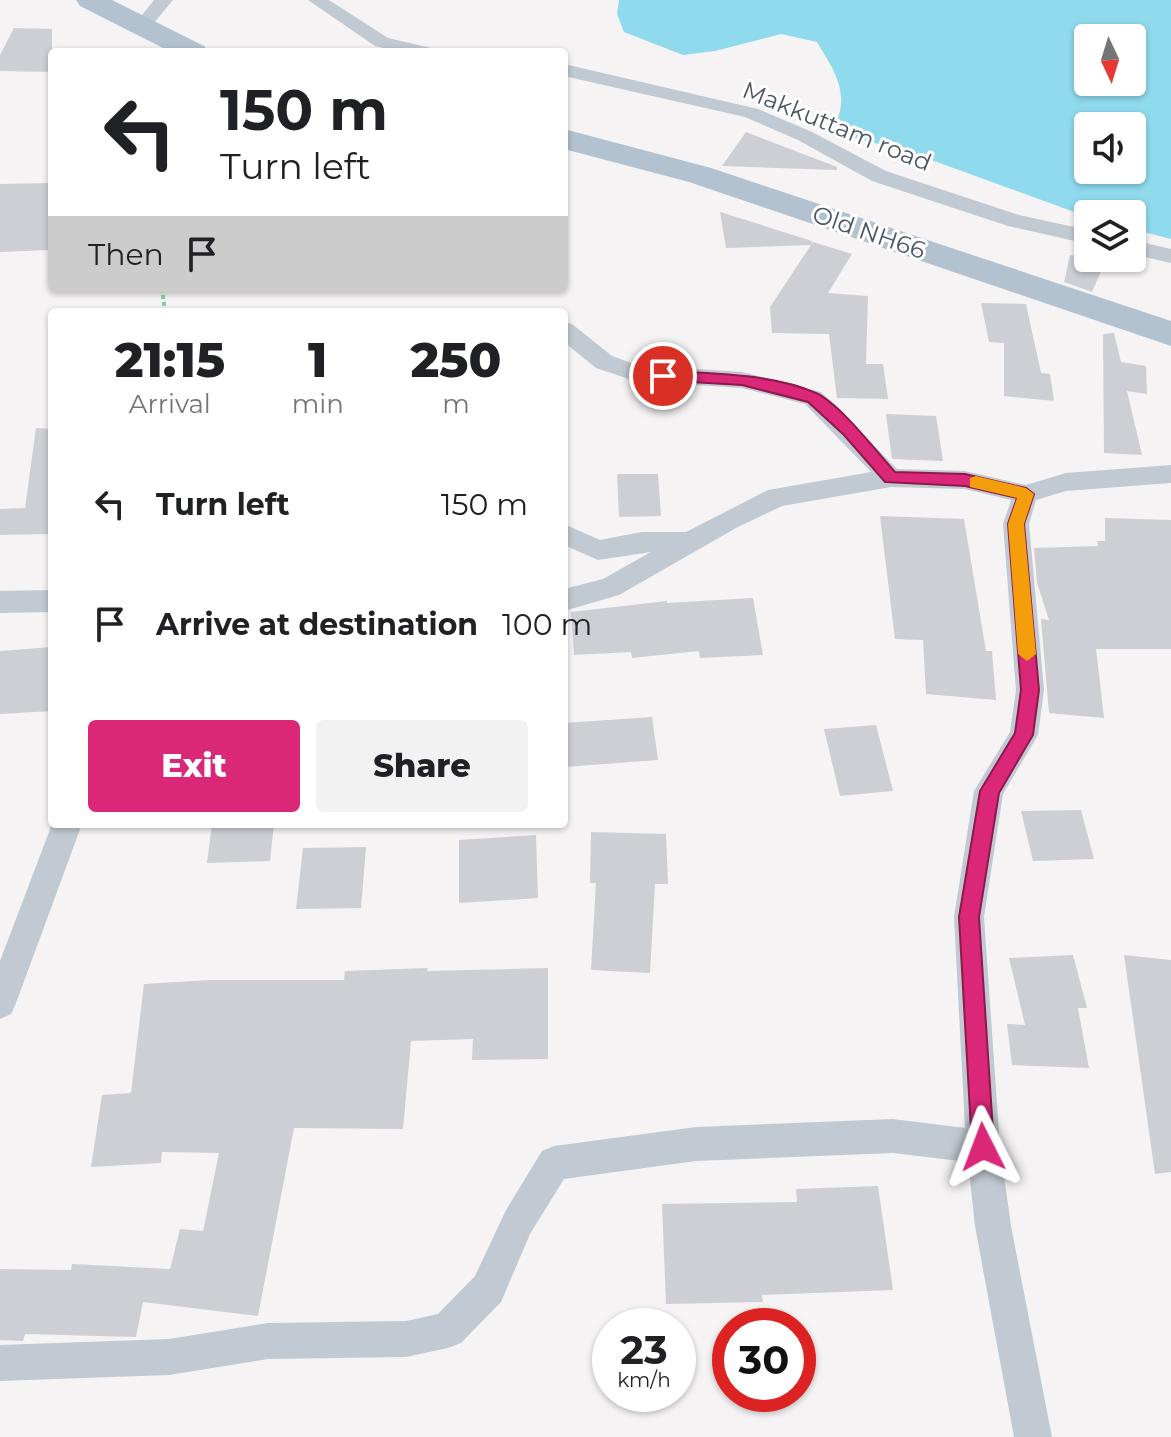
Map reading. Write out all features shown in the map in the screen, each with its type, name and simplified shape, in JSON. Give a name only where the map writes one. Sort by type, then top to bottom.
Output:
[{"type":"main road","points":[[90,0],[186,48]]},
{"type":"main road","name":"Old NH66","points":[[568,140],[700,175],[1171,334]]},
{"type":"street","points":[[143,25],[164,0]]},
{"type":"street","points":[[317,0],[382,42],[407,48]]},
{"type":"street","name":"Makkuttam road","points":[[568,71],[751,113],[805,136],[879,176],[1015,221],[1074,234]]},
{"type":"street","points":[[1146,250],[1171,256]]},
{"type":"street","points":[[568,333],[604,362],[635,373],[742,380],[813,398],[854,436],[891,478]]},
{"type":"street","points":[[568,599],[610,588],[777,497],[891,478],[965,480],[1026,494],[1066,482],[1171,474]]},
{"type":"street","points":[[1026,494],[1016,524],[1030,690],[1024,735],[989,791],[969,917],[983,1147],[993,1226],[1033,1437]]},
{"type":"street","points":[[568,536],[598,550],[642,542],[690,542]]},
{"type":"street","points":[[0,602],[48,601]]},
{"type":"street","points":[[0,1003],[66,828]]},
{"type":"street","points":[[0,1363],[169,1357],[268,1341],[406,1339],[448,1330],[488,1289],[518,1222],[554,1163],[696,1144],[893,1136],[983,1147]]},
{"type":"water","points":[[619,0],[1171,0],[1171,239],[1146,233],[1146,200],[1074,200],[1074,212],[915,154],[849,136],[838,118],[841,97],[837,78],[817,42],[781,34],[715,51],[683,55],[624,32],[617,14]]},
{"type":"building","points":[[14,28],[52,29],[48,72],[0,71],[0,55]]},
{"type":"building","points":[[746,132],[837,167],[837,170],[722,166]]},
{"type":"building","points":[[48,183],[48,250],[0,252],[0,184]]},
{"type":"building","points":[[720,212],[812,241],[811,245],[726,248]]},
{"type":"building","points":[[813,242],[852,254],[828,293],[868,296],[866,364],[883,364],[888,399],[837,398],[829,334],[772,333],[770,307]]},
{"type":"building","points":[[1070,255],[1074,256],[1074,272],[1101,272],[1092,292],[1064,282]]},
{"type":"building","points":[[981,303],[1026,304],[1041,373],[1050,374],[1054,401],[1004,396],[1004,343],[989,342]]},
{"type":"building","points":[[1114,333],[1121,362],[1146,366],[1147,394],[1127,391],[1142,455],[1104,453],[1103,334]]},
{"type":"building","points":[[886,414],[936,416],[943,461],[892,459]]},
{"type":"building","points":[[36,428],[48,429],[48,534],[0,535],[0,509],[25,508]]},
{"type":"building","points":[[617,474],[658,474],[661,516],[619,517]]},
{"type":"building","points":[[880,516],[964,519],[986,651],[992,651],[996,700],[926,694],[923,640],[895,639]]},
{"type":"building","points":[[1105,518],[1171,520],[1171,649],[1096,649],[1104,718],[1049,713],[1041,619],[1049,620],[1037,583],[1034,548],[1098,546],[1097,541],[1105,541]]},
{"type":"building","points":[[753,598],[763,655],[700,658],[699,651],[632,658],[631,652],[574,655],[571,612],[667,601]]},
{"type":"building","points":[[48,647],[48,711],[0,714],[0,651]]},
{"type":"building","points":[[652,717],[658,760],[568,767],[568,723]]},
{"type":"building","points":[[876,725],[893,791],[840,796],[824,729]]},
{"type":"building","points":[[1081,810],[1094,859],[1033,861],[1021,811]]},
{"type":"building","points":[[211,828],[274,828],[270,861],[207,863]]},
{"type":"building","points":[[591,832],[666,834],[668,884],[655,884],[650,973],[591,970],[596,883],[590,883]]},
{"type":"building","points":[[536,835],[538,898],[459,903],[459,840]]},
{"type":"building","points":[[366,847],[361,908],[296,909],[303,848]]},
{"type":"building","points":[[1073,955],[1087,1008],[1078,1008],[1089,1068],[1012,1065],[1007,1024],[1025,1025],[1009,958]]},
{"type":"building","points":[[1124,955],[1171,960],[1171,1172],[1155,1174]]},
{"type":"building","points":[[428,968],[427,971],[548,968],[548,1059],[472,1060],[473,1039],[411,1041],[403,1129],[294,1128],[258,1316],[143,1302],[136,1337],[25,1334],[23,1341],[0,1340],[0,1269],[71,1270],[72,1264],[170,1269],[180,1229],[203,1231],[219,1153],[162,1152],[161,1163],[91,1167],[102,1095],[131,1093],[144,984],[210,980],[344,980],[345,971]]},
{"type":"building","points":[[878,1186],[893,1290],[762,1295],[763,1302],[666,1304],[662,1204],[797,1202],[796,1189]]},
{"type":"slow traffic","points":[[976,482],[1026,494],[1016,524],[1027,654]]},
{"type":"route","points":[[663,376],[742,380],[813,398],[835,416],[891,478],[965,480],[1026,494],[1016,524],[1030,690],[1024,735],[989,791],[969,917],[983,1147]]}]
